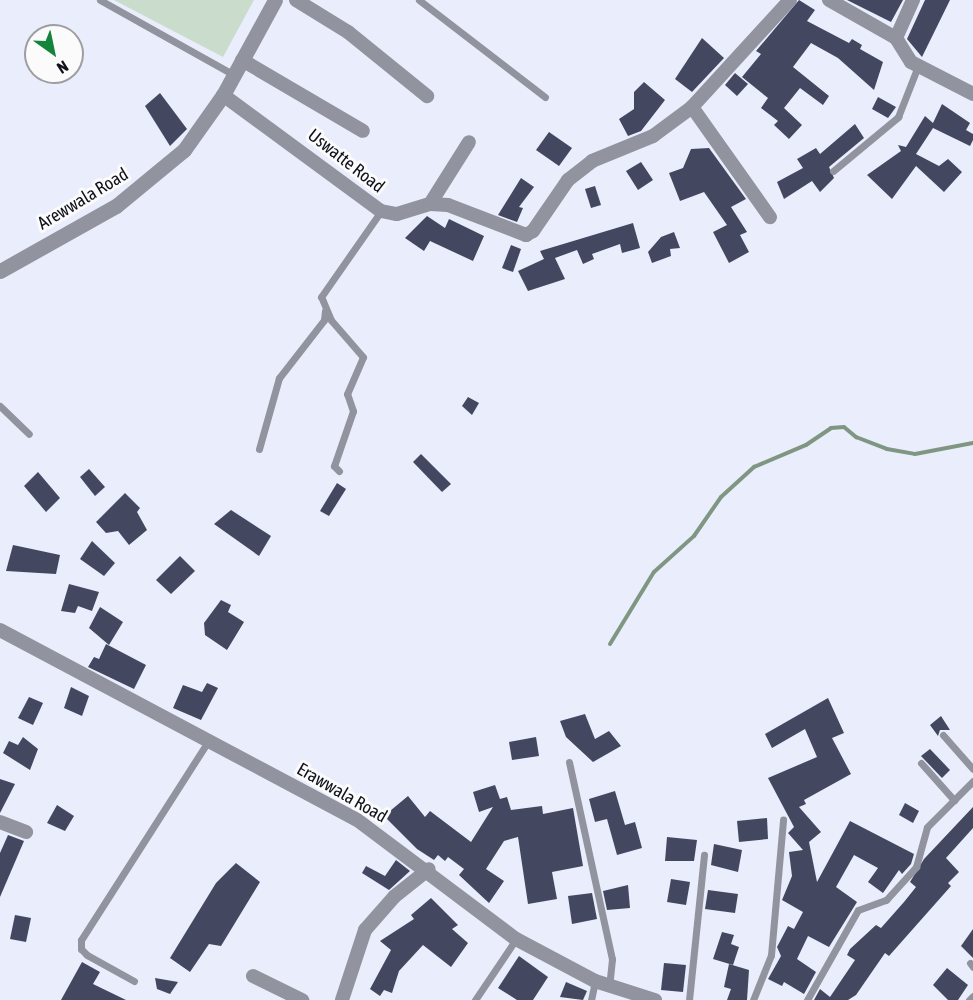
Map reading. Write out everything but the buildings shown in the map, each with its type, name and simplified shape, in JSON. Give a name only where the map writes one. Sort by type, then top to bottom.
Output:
[{"type":"street","name":"Arewwala Road","points":[[0,271],[116,206],[184,150],[224,95],[275,0]]},
{"type":"street","points":[[296,0],[348,32],[427,96]]},
{"type":"street","name":"Uswatte Road","points":[[224,95],[381,211],[397,214],[430,204],[448,205],[526,235],[533,231],[568,180],[592,161],[653,136],[692,107],[790,0]]},
{"type":"street","points":[[829,0],[896,38]]},
{"type":"street","points":[[913,0],[896,38],[898,47],[918,66],[973,94]]},
{"type":"street","points":[[242,60],[363,132]]},
{"type":"street","points":[[692,107],[770,218]]},
{"type":"street","points":[[430,204],[469,142]]},
{"type":"street","name":"Erawwala Road","points":[[0,630],[356,819],[429,869],[516,939],[595,981],[655,1000]]},
{"type":"street","points":[[0,822],[26,832]]},
{"type":"street","points":[[342,1000],[365,930],[395,896],[429,869]]},
{"type":"street","points":[[253,976],[302,1000]]},
{"type":"lane","points":[[100,0],[234,75]]},
{"type":"lane","points":[[419,0],[545,97]]},
{"type":"lane","points":[[833,171],[898,117],[918,66]]},
{"type":"lane","points":[[259,449],[279,378],[324,320],[325,311],[321,297],[381,211]]},
{"type":"lane","points":[[325,311],[363,357],[347,394],[353,411],[334,466],[339,471]]},
{"type":"lane","points":[[0,406],[29,434]]},
{"type":"lane","points":[[943,735],[973,769]]},
{"type":"lane","points":[[134,981],[87,955],[81,949],[81,940],[209,740]]},
{"type":"lane","points":[[569,762],[612,959],[609,986]]},
{"type":"lane","points":[[921,763],[954,801]]},
{"type":"lane","points":[[807,1000],[858,910],[886,900],[916,867],[927,827],[973,781]]},
{"type":"lane","points":[[753,1000],[771,955],[783,820]]},
{"type":"lane","points":[[689,1000],[704,855]]},
{"type":"lane","points":[[475,1000],[516,939]]},
{"type":"lane","points":[[591,1000],[595,981]]},
{"type":"lane","points":[[969,1000],[973,996]]},
{"type":"green space","points":[[114,0],[254,0],[223,57]]},
{"type":"waterway","points":[[610,644],[654,572],[694,536],[721,497],[754,467],[806,445],[831,428],[844,427],[856,437],[887,449],[915,454],[973,443]]}]
